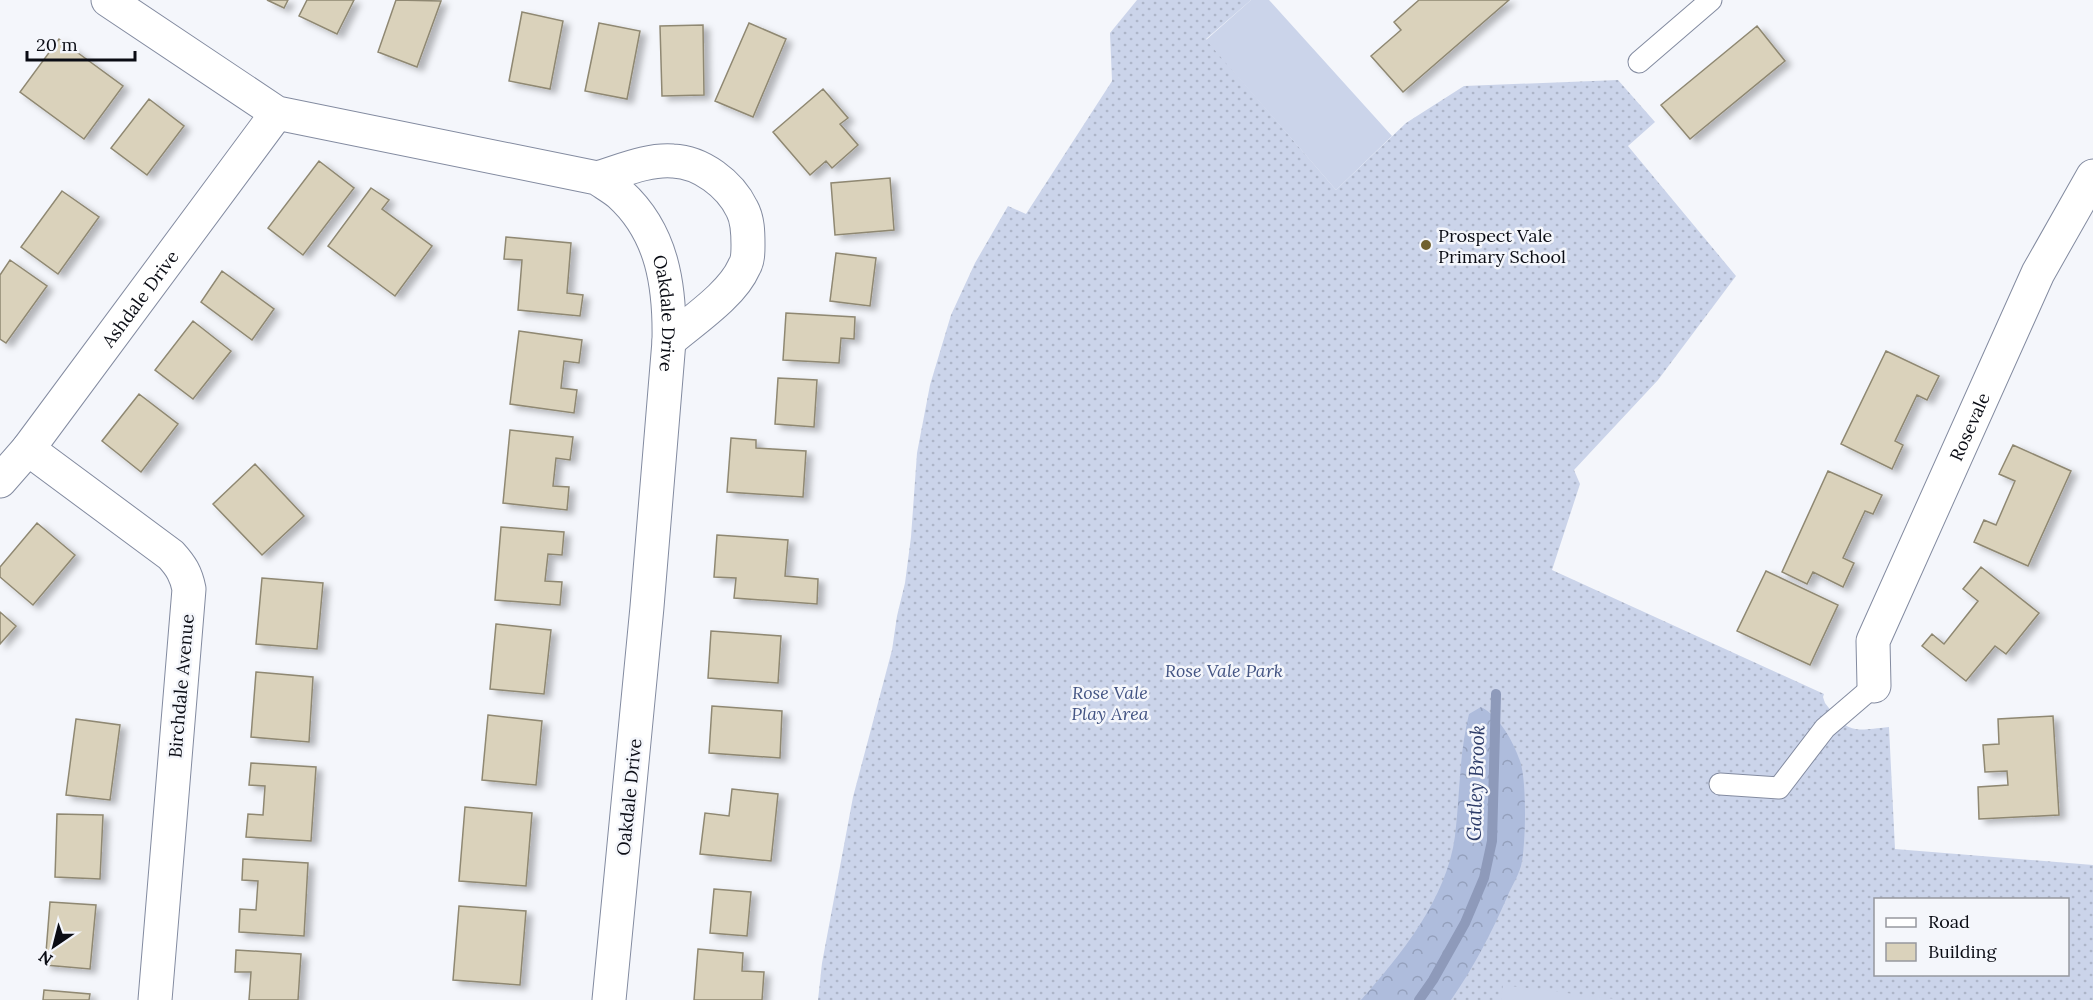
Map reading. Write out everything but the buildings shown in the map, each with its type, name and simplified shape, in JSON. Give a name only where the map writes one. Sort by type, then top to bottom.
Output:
[{"type":"street","name":"Oakdale Drive","points":[[108,0],[277,113],[597,178],[619,193],[639,215],[659,252],[666,277],[670,306],[669,341],[647,608],[609,1000]]},
{"type":"street","name":"Ashdale Drive","points":[[0,481],[28,449],[277,113]]},
{"type":"street","points":[[597,178],[651,163],[672,160],[694,164],[733,195],[743,210],[748,229],[745,266],[735,282],[669,341]]},
{"type":"street","name":"Rosevale","points":[[1874,686],[1873,641],[2038,273],[2093,176]]},
{"type":"street","name":"Birchdale Avenue","points":[[28,449],[171,555],[182,566],[187,578],[189,589],[155,1000]]},
{"type":"lane","points":[[1639,62],[1711,0]]},
{"type":"lane","points":[[1720,783],[1779,788],[1825,728],[1874,686]]},
{"type":"green space","name":"Rose Vale Park","points":[[1137,0],[1251,0],[1206,39],[1336,190],[1406,123],[1464,86],[1618,80],[1655,122],[1628,146],[1736,276],[1658,380],[1574,470],[1580,484],[1552,570],[1824,694],[1825,703],[1833,713],[1852,728],[1889,727],[1895,849],[2093,865],[2093,1000],[818,1000],[822,963],[853,797],[892,650],[905,583],[917,453],[930,385],[951,315],[975,263],[1008,206],[1026,214],[1112,81],[1110,33]]},
{"type":"green space","points":[[1251,0],[1269,0],[1392,136],[1336,190],[1206,40]]},
{"type":"green space","points":[[1481,707],[1488,711],[1505,730],[1520,761],[1525,797],[1525,829],[1521,866],[1482,949],[1451,1000],[1361,1000],[1406,945],[1443,881],[1455,836],[1461,759],[1469,714]]},
{"type":"green space","points":[[1503,985],[1623,1000],[1501,1000]]},
{"type":"waterway","name":"Gatley Brook","points":[[1419,1000],[1465,923],[1484,878],[1492,841],[1496,694]]},
{"type":"place","name":"Prospect Vale Primary School","points":[[1426,245]]},
{"type":"park label","name":"Rose Vale Play Area","points":[[1110,702]]}]
